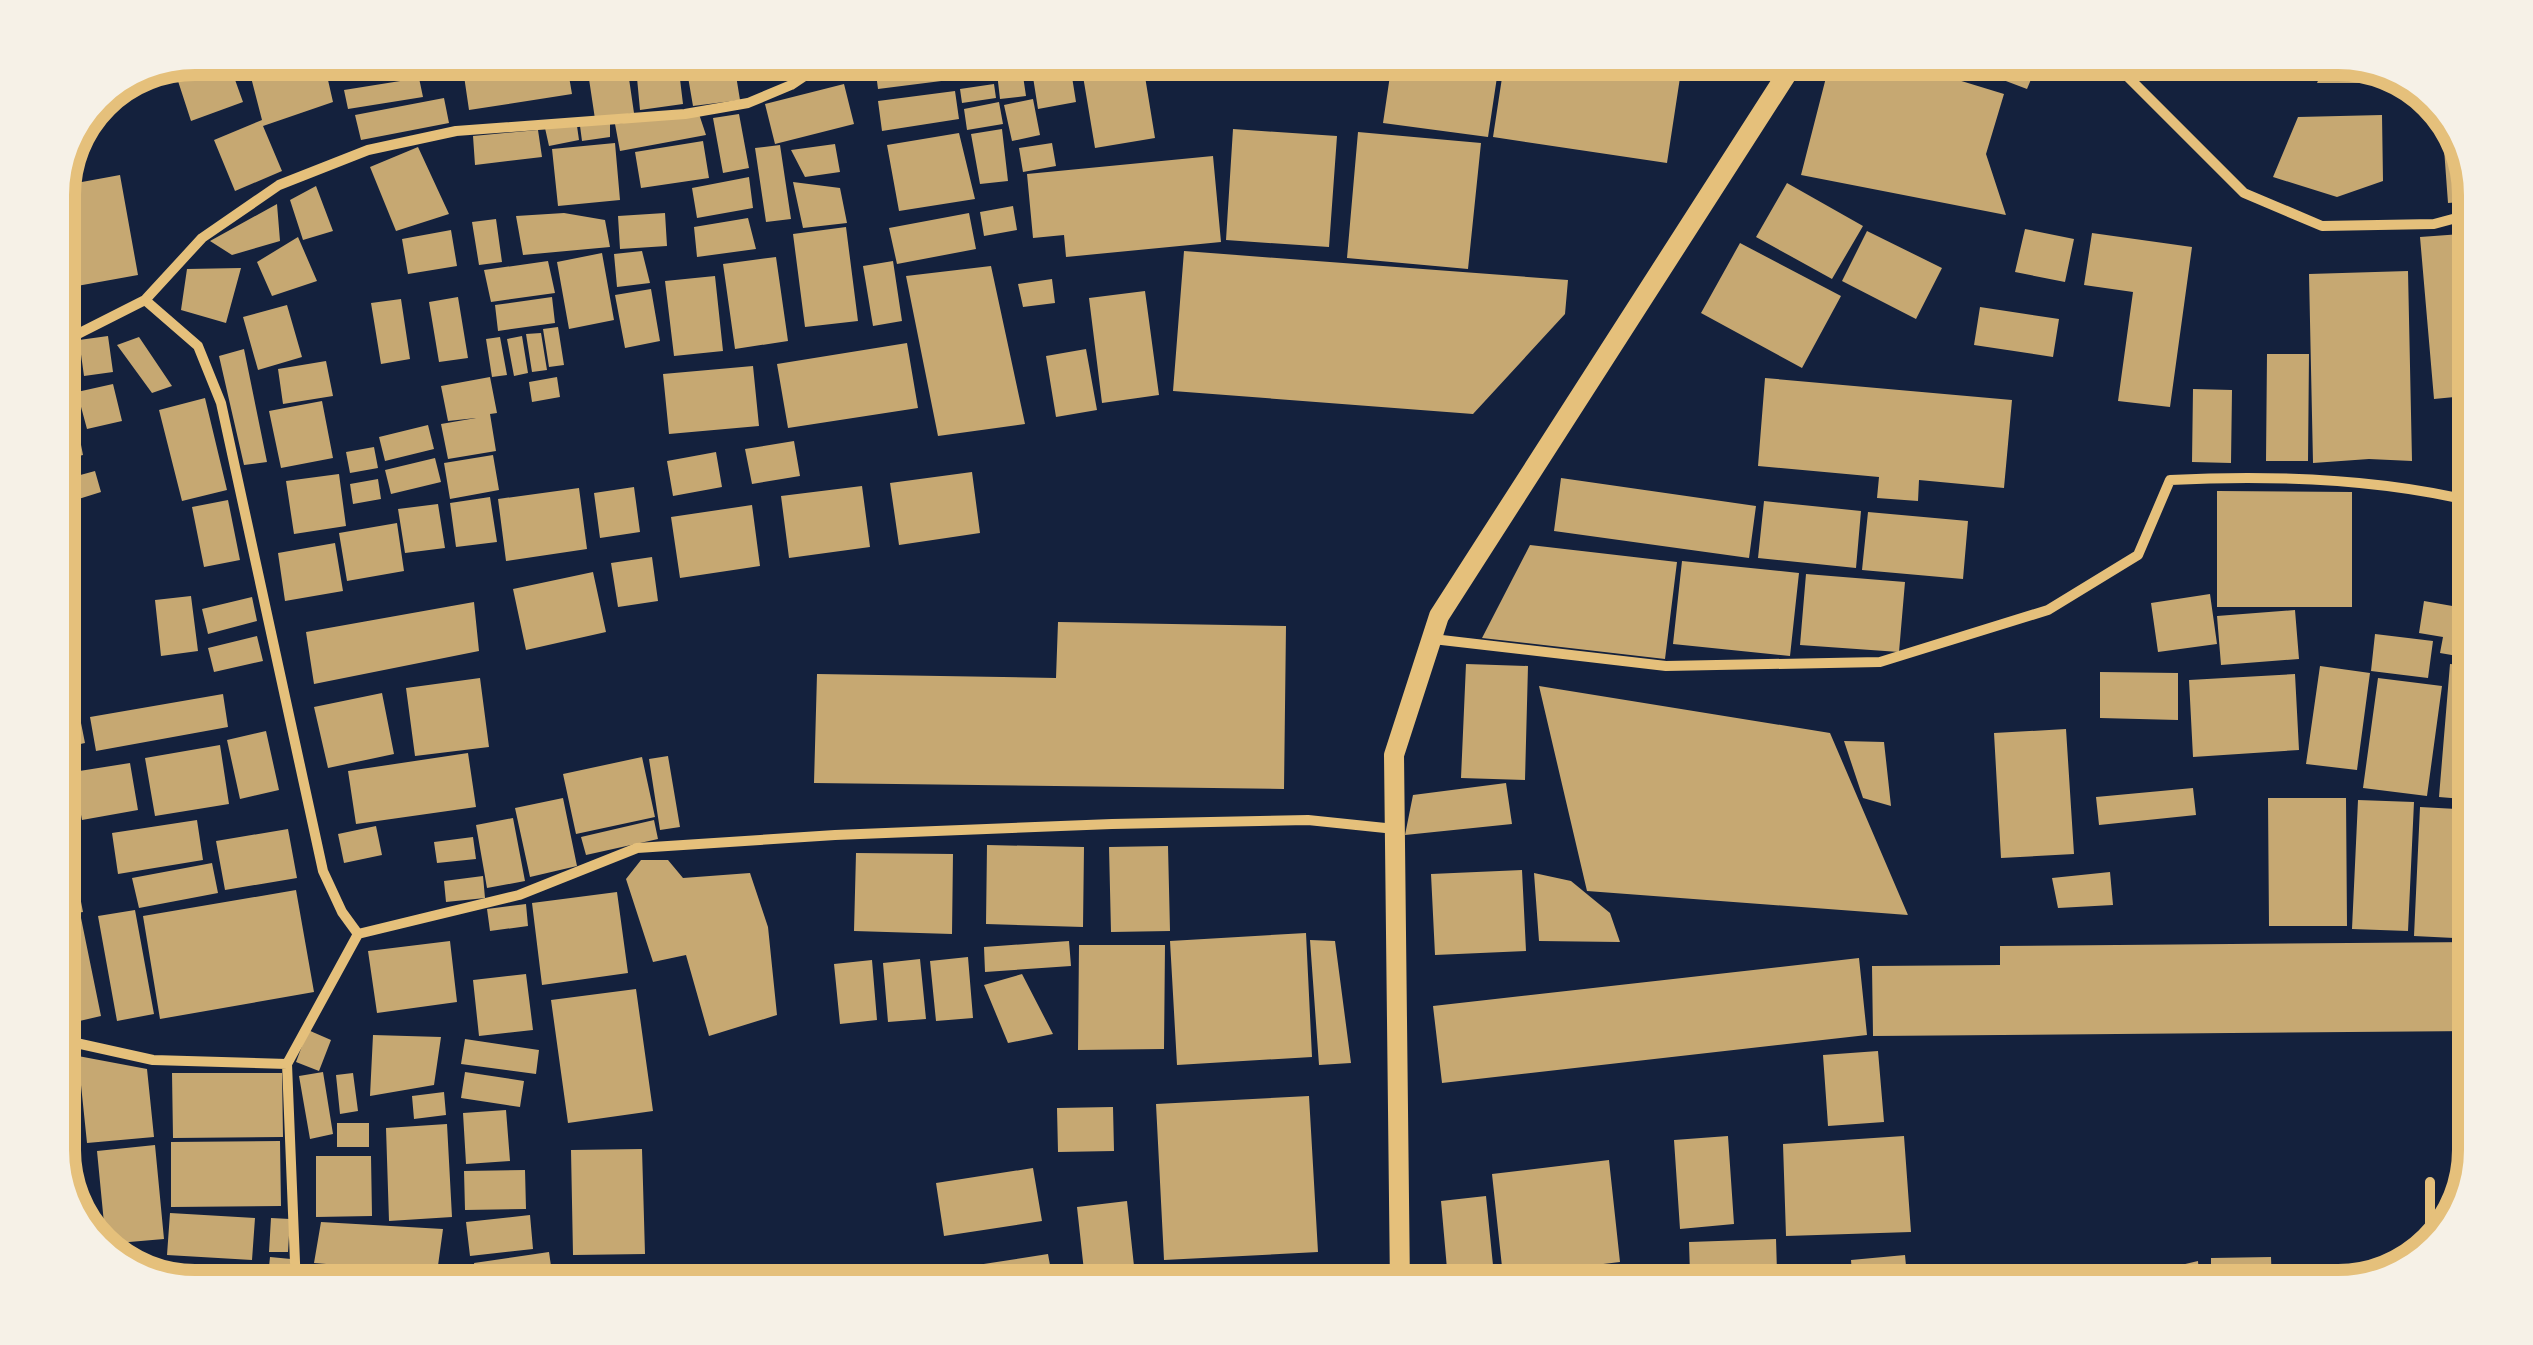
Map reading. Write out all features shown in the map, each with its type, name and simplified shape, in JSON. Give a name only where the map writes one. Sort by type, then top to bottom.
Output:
[{"type":"main road","points":[[1400,1270],[1394,755],[1440,616],[1786,75]]},
{"type":"street","points":[[75,336],[146,300],[202,238],[279,185],[368,150],[456,131],[684,114],[748,103],[806,75]]},
{"type":"street","points":[[2126,75],[2244,193],[2322,226],[2434,224],[2458,218]]},
{"type":"street","points":[[146,300],[198,346],[221,403],[323,871],[342,912],[358,934]]},
{"type":"street","points":[[1432,639],[1666,666],[1880,662],[2048,610],[2138,555],[2170,480],[2265,477],[2428,490],[2458,498]]},
{"type":"street","points":[[295,1270],[287,1064],[358,934],[520,895],[637,848],[835,835],[1308,820],[1396,830]]},
{"type":"street","points":[[75,1042],[153,1060],[287,1064]]},
{"type":"street","points":[[2430,1182],[2430,1227]]},
{"type":"building","points":[[195,75],[233,75],[243,102],[191,121],[178,81]]},
{"type":"building","points":[[250,75],[327,75],[333,102],[263,126],[282,171],[235,191],[214,140],[262,120]]},
{"type":"building","points":[[569,75],[572,94],[469,110],[464,76]]},
{"type":"building","points":[[588,75],[628,75],[634,113],[595,119]]},
{"type":"building","points":[[679,75],[683,104],[640,110],[637,78]]},
{"type":"building","points":[[688,75],[736,75],[740,100],[693,106]]},
{"type":"building","points":[[876,75],[973,75],[973,77],[878,89]]},
{"type":"building","points":[[997,75],[1023,75],[1026,96],[1000,99]]},
{"type":"building","points":[[1033,75],[1072,75],[1076,102],[1038,109]]},
{"type":"building","points":[[1083,75],[1145,75],[1155,138],[1095,148]]},
{"type":"building","points":[[1390,75],[1497,77],[1488,137],[1383,123]]},
{"type":"building","points":[[1502,75],[1680,75],[1667,163],[1493,137]]},
{"type":"building","points":[[1827,75],[1942,75],[2004,94],[1986,154],[2006,215],[1801,175]]},
{"type":"building","points":[[1990,75],[2033,75],[2027,89]]},
{"type":"building","points":[[2321,75],[2338,75],[2382,83],[2317,83]]},
{"type":"building","points":[[419,78],[423,97],[348,109],[344,90]]},
{"type":"building","points":[[844,84],[854,124],[775,144],[765,104]]},
{"type":"building","points":[[994,84],[996,98],[962,103],[960,89]]},
{"type":"building","points":[[955,91],[959,119],[882,131],[878,101]]},
{"type":"building","points":[[444,98],[449,123],[361,140],[355,115]]},
{"type":"building","points":[[1033,99],[1040,135],[1012,141],[1004,105]]},
{"type":"building","points":[[999,102],[1003,124],[967,130],[964,109]]},
{"type":"building","points":[[699,114],[706,135],[620,151],[615,124]]},
{"type":"building","points":[[739,114],[749,168],[723,173],[713,118]]},
{"type":"building","points":[[2382,115],[2383,181],[2337,197],[2273,177],[2298,117]]},
{"type":"building","points":[[610,123],[610,137],[582,141],[580,126]]},
{"type":"building","points":[[577,126],[579,140],[549,146],[545,128]]},
{"type":"building","points":[[1002,129],[1008,181],[980,184],[971,134]]},
{"type":"building","points":[[1233,129],[1337,136],[1329,247],[1226,240]]},
{"type":"building","points":[[538,130],[542,157],[475,165],[473,136]]},
{"type":"building","points":[[1358,132],[1481,143],[1468,269],[1347,258]]},
{"type":"building","points":[[959,133],[975,199],[899,211],[887,145]]},
{"type":"building","points":[[2443,137],[2452,156],[2458,187],[2458,202],[2448,203]]},
{"type":"building","points":[[703,141],[709,178],[641,188],[635,152]]},
{"type":"building","points":[[615,143],[620,200],[558,206],[552,149]]},
{"type":"building","points":[[1052,143],[1056,166],[1023,172],[1019,148]]},
{"type":"building","points":[[835,144],[840,172],[805,177],[791,150]]},
{"type":"building","points":[[780,145],[791,219],[766,222],[755,148]]},
{"type":"building","points":[[418,147],[449,214],[396,231],[370,167]]},
{"type":"building","points":[[1213,156],[1221,242],[1066,257],[1064,235],[1033,238],[1027,174]]},
{"type":"building","points":[[120,175],[138,275],[77,286],[76,183]]},
{"type":"building","points":[[749,177],[753,208],[697,218],[692,188]]},
{"type":"building","points":[[793,182],[840,188],[847,223],[803,228]]},
{"type":"building","points":[[1787,183],[1863,226],[1832,279],[1756,237]]},
{"type":"building","points":[[316,186],[333,231],[303,240],[290,200]]},
{"type":"building","points":[[277,204],[280,241],[232,255],[210,241]]},
{"type":"building","points":[[1013,206],[1017,230],[984,236],[980,212]]},
{"type":"building","points":[[564,213],[605,220],[610,247],[523,255],[516,216]]},
{"type":"building","points":[[665,213],[667,246],[620,249],[618,216]]},
{"type":"building","points":[[969,213],[976,249],[897,264],[889,228]]},
{"type":"building","points":[[748,218],[756,249],[697,257],[694,227]]},
{"type":"building","points":[[496,219],[502,262],[479,265],[472,222]]},
{"type":"building","points":[[846,227],[858,321],[805,327],[793,234]]},
{"type":"building","points":[[2025,229],[2074,239],[2065,282],[2015,272]]},
{"type":"building","points":[[451,230],[457,266],[408,274],[402,239]]},
{"type":"building","points":[[1867,231],[1942,268],[1916,319],[1842,281]]},
{"type":"building","points":[[2092,233],[2192,247],[2170,407],[2118,401],[2133,292],[2084,285]]},
{"type":"building","points":[[2458,234],[2458,397],[2434,399],[2420,237]]},
{"type":"building","points":[[298,237],[317,281],[272,296],[257,262]]},
{"type":"building","points":[[1740,243],[1841,296],[1802,368],[1701,313]]},
{"type":"building","points":[[642,251],[650,283],[617,287],[614,254]]},
{"type":"building","points":[[1184,251],[1568,280],[1565,314],[1473,414],[1173,391]]},
{"type":"building","points":[[602,253],[614,320],[569,329],[557,262]]},
{"type":"building","points":[[776,257],[788,341],[735,349],[723,264]]},
{"type":"building","points":[[548,261],[555,293],[491,302],[484,270]]},
{"type":"building","points":[[893,261],[902,321],[873,326],[863,266]]},
{"type":"building","points":[[991,266],[1025,424],[938,436],[906,276]]},
{"type":"building","points":[[241,268],[226,323],[181,310],[187,269]]},
{"type":"building","points":[[2408,271],[2412,461],[2313,463],[2309,274]]},
{"type":"building","points":[[715,276],[723,351],[674,356],[665,281]]},
{"type":"building","points":[[1052,279],[1055,303],[1023,307],[1018,284]]},
{"type":"building","points":[[651,289],[660,341],[625,348],[615,295]]},
{"type":"building","points":[[1145,291],[1159,395],[1102,403],[1089,298]]},
{"type":"building","points":[[458,297],[468,358],[439,362],[429,302]]},
{"type":"building","points":[[552,297],[555,323],[498,331],[495,305]]},
{"type":"building","points":[[401,299],[410,359],[381,364],[371,303]]},
{"type":"building","points":[[287,305],[302,357],[258,370],[243,317]]},
{"type":"building","points":[[1980,307],[2059,319],[2053,357],[1974,345]]},
{"type":"building","points":[[558,327],[564,365],[549,367],[543,329]]},
{"type":"building","points":[[541,333],[547,370],[532,372],[526,334]]},
{"type":"building","points":[[108,336],[113,372],[84,376],[79,340]]},
{"type":"building","points":[[522,336],[528,373],[514,376],[507,339]]},
{"type":"building","points":[[139,337],[172,386],[152,393],[117,345]]},
{"type":"building","points":[[500,337],[507,375],[492,377],[486,339]]},
{"type":"building","points":[[907,343],[918,408],[788,428],[777,364]]},
{"type":"building","points":[[244,349],[267,462],[244,465],[219,356]]},
{"type":"building","points":[[1086,349],[1097,410],[1056,417],[1046,356]]},
{"type":"building","points":[[2267,354],[2309,354],[2308,461],[2266,461]]},
{"type":"building","points":[[326,361],[333,396],[283,404],[278,369]]},
{"type":"building","points":[[753,366],[759,426],[669,434],[663,374]]},
{"type":"building","points":[[490,377],[497,413],[490,414],[496,451],[448,459],[441,424],[476,418],[448,421],[441,386]]},
{"type":"building","points":[[557,377],[560,397],[532,402],[529,382]]},
{"type":"building","points":[[1765,378],[2012,400],[2004,488],[1919,480],[1918,501],[1877,498],[1879,477],[1758,466]]},
{"type":"building","points":[[113,384],[122,421],[87,429],[77,392]]},
{"type":"building","points":[[2193,389],[2232,390],[2231,463],[2192,462]]},
{"type":"building","points":[[205,398],[227,490],[182,501],[159,410]]},
{"type":"building","points":[[322,401],[333,458],[281,468],[269,411]]},
{"type":"building","points":[[75,414],[83,455],[75,457]]},
{"type":"building","points":[[428,425],[434,449],[385,461],[379,437]]},
{"type":"building","points":[[794,441],[800,476],[752,484],[745,449]]},
{"type":"building","points":[[374,447],[378,468],[350,473],[346,452]]},
{"type":"building","points":[[716,452],[722,487],[673,496],[667,461]]},
{"type":"building","points":[[493,455],[499,490],[450,499],[444,463]]},
{"type":"building","points":[[435,458],[441,482],[391,494],[385,470]]},
{"type":"building","points":[[95,471],[101,492],[75,500],[75,476]]},
{"type":"building","points":[[972,472],[980,533],[899,545],[890,483]]},
{"type":"building","points":[[339,474],[346,526],[294,534],[286,481]]},
{"type":"building","points":[[1561,478],[1756,506],[1749,558],[1554,531]]},
{"type":"building","points":[[378,479],[381,499],[353,504],[350,484]]},
{"type":"building","points":[[862,486],[870,547],[789,558],[781,496]]},
{"type":"building","points":[[634,487],[640,532],[600,538],[594,493]]},
{"type":"building","points":[[579,488],[587,549],[506,561],[498,499]]},
{"type":"building","points":[[2217,491],[2352,492],[2352,607],[2217,607]]},
{"type":"building","points":[[490,497],[497,542],[456,547],[450,503]]},
{"type":"building","points":[[228,500],[240,560],[204,567],[192,507]]},
{"type":"building","points":[[1764,501],[1861,511],[1856,568],[1758,558]]},
{"type":"building","points":[[438,504],[445,548],[405,553],[398,509]]},
{"type":"building","points":[[752,505],[760,566],[680,578],[671,517]]},
{"type":"building","points":[[1868,512],[1968,521],[1963,579],[1862,570]]},
{"type":"building","points":[[397,523],[404,571],[347,581],[339,533]]},
{"type":"building","points":[[335,543],[343,591],[285,601],[278,553]]},
{"type":"building","points":[[1530,545],[1677,562],[1665,659],[1482,638]]},
{"type":"building","points":[[652,557],[658,601],[618,607],[611,563]]},
{"type":"building","points":[[1682,561],[1799,573],[1790,656],[1673,644]]},
{"type":"building","points":[[593,572],[606,632],[526,650],[513,589]]},
{"type":"building","points":[[1806,574],[1905,582],[1899,652],[1800,645]]},
{"type":"building","points":[[2210,594],[2217,644],[2158,652],[2151,603]]},
{"type":"building","points":[[191,596],[198,651],[161,656],[155,600]]},
{"type":"building","points":[[252,597],[257,621],[208,634],[202,609]]},
{"type":"building","points":[[2424,601],[2458,607],[2458,656],[2440,653],[2443,637],[2419,633]]},
{"type":"building","points":[[474,602],[479,651],[314,684],[306,632]]},
{"type":"building","points":[[2295,610],[2299,659],[2221,665],[2217,616]]},
{"type":"building","points":[[1058,622],[1286,626],[1284,789],[814,783],[817,674],[1056,678]]},
{"type":"building","points":[[2375,634],[2433,641],[2428,678],[2371,671]]},
{"type":"building","points":[[257,636],[263,661],[214,672],[208,648]]},
{"type":"building","points":[[1466,664],[1528,666],[1525,780],[1461,778]]},
{"type":"building","points":[[2450,664],[2458,665],[2458,799],[2439,797]]},
{"type":"building","points":[[2320,666],[2370,673],[2357,770],[2306,764]]},
{"type":"building","points":[[2100,672],[2178,673],[2178,720],[2100,718]]},
{"type":"building","points":[[2295,674],[2299,750],[2193,757],[2189,680]]},
{"type":"building","points":[[480,678],[489,747],[415,756],[406,688]]},
{"type":"building","points":[[2378,678],[2442,686],[2427,796],[2363,788]]},
{"type":"building","points":[[1539,686],[1830,733],[1908,915],[1587,891]]},
{"type":"building","points":[[382,693],[394,754],[328,768],[314,707]]},
{"type":"building","points":[[223,694],[228,727],[96,751],[90,717]]},
{"type":"building","points":[[80,718],[85,743],[75,745],[75,719]]},
{"type":"building","points":[[2066,729],[2074,854],[2001,858],[1994,733]]},
{"type":"building","points":[[266,731],[279,790],[240,799],[227,740]]},
{"type":"building","points":[[1844,741],[1884,742],[1891,806],[1863,798]]},
{"type":"building","points":[[220,745],[229,804],[155,816],[145,758]]},
{"type":"building","points":[[468,753],[476,807],[356,824],[348,771]]},
{"type":"building","points":[[668,756],[680,827],[660,830],[649,759]]},
{"type":"building","points":[[642,757],[655,817],[576,834],[563,774]]},
{"type":"building","points":[[130,763],[138,810],[82,820],[75,772]]},
{"type":"building","points":[[1506,783],[1512,824],[1405,835],[1413,795]]},
{"type":"building","points":[[2193,788],[2196,815],[2099,825],[2096,797]]},
{"type":"building","points":[[563,798],[577,866],[530,877],[515,808]]},
{"type":"building","points":[[2268,798],[2346,798],[2347,926],[2269,926]]},
{"type":"building","points":[[2358,800],[2414,802],[2408,931],[2352,929]]},
{"type":"building","points":[[2420,807],[2458,809],[2458,938],[2414,936]]},
{"type":"building","points":[[513,818],[525,881],[487,888],[476,825]]},
{"type":"building","points":[[197,820],[203,860],[118,874],[112,833]]},
{"type":"building","points":[[654,820],[658,839],[586,855],[581,837]]},
{"type":"building","points":[[376,826],[382,855],[344,863],[338,834]]},
{"type":"building","points":[[288,829],[297,878],[225,890],[216,841]]},
{"type":"building","points":[[473,837],[476,859],[437,863],[434,842]]},
{"type":"building","points":[[987,845],[1084,847],[1083,927],[986,924]]},
{"type":"building","points":[[1168,846],[1170,931],[1111,932],[1109,847]]},
{"type":"building","points":[[856,853],[953,854],[952,934],[854,931]]},
{"type":"building","points":[[641,860],[668,860],[683,878],[750,873],[768,927],[777,1015],[709,1036],[686,955],[653,962],[626,879]]},
{"type":"building","points":[[212,863],[218,893],[139,908],[132,878]]},
{"type":"building","points":[[1522,870],[1526,951],[1435,955],[1431,874]]},
{"type":"building","points":[[2110,872],[2113,905],[2058,908],[2052,878]]},
{"type":"building","points":[[1534,873],[1571,881],[1610,913],[1620,942],[1539,941]]},
{"type":"building","points":[[483,876],[485,898],[446,902],[444,881]]},
{"type":"building","points":[[75,881],[83,912],[75,913]]},
{"type":"building","points":[[296,890],[314,992],[160,1019],[143,916]]},
{"type":"building","points":[[617,892],[628,973],[542,985],[532,903]]},
{"type":"building","points":[[526,904],[528,926],[490,931],[487,909]]},
{"type":"building","points":[[135,910],[154,1014],[117,1021],[98,916]]},
{"type":"building","points":[[81,918],[101,1016],[75,1022],[75,919]]},
{"type":"building","points":[[1306,933],[1312,1057],[1177,1065],[1170,941]]},
{"type":"building","points":[[1310,940],[1335,941],[1351,1063],[1319,1065]]},
{"type":"building","points":[[450,941],[457,1002],[377,1013],[368,951]]},
{"type":"building","points":[[1069,941],[1071,966],[985,972],[984,947]]},
{"type":"building","points":[[2458,942],[2458,1031],[1873,1036],[1872,966],[2000,965],[2000,946]]},
{"type":"building","points":[[1079,945],[1165,945],[1164,1049],[1078,1050]]},
{"type":"building","points":[[968,957],[973,1018],[936,1021],[930,961]]},
{"type":"building","points":[[1859,958],[1867,1035],[1442,1083],[1433,1006]]},
{"type":"building","points":[[920,959],[926,1019],[888,1022],[883,963]]},
{"type":"building","points":[[872,960],[877,1020],[840,1024],[834,964]]},
{"type":"building","points":[[526,974],[533,1030],[479,1036],[473,980]]},
{"type":"building","points":[[1022,974],[1053,1034],[1008,1043],[984,985]]},
{"type":"building","points":[[636,989],[653,1111],[568,1123],[551,1000]]},
{"type":"building","points":[[308,1030],[331,1040],[319,1071],[296,1062]]},
{"type":"building","points":[[373,1035],[441,1037],[434,1085],[370,1096]]},
{"type":"building","points":[[465,1039],[539,1050],[536,1074],[461,1064]]},
{"type":"building","points":[[1878,1051],[1884,1122],[1828,1126],[1823,1055]]},
{"type":"building","points":[[78,1056],[147,1069],[154,1137],[87,1143]]},
{"type":"building","points":[[323,1072],[333,1134],[310,1139],[299,1076]]},
{"type":"building","points":[[465,1072],[524,1081],[520,1107],[461,1098]]},
{"type":"building","points":[[172,1073],[282,1073],[283,1137],[173,1138]]},
{"type":"building","points":[[353,1073],[358,1111],[340,1114],[336,1075]]},
{"type":"building","points":[[444,1092],[446,1115],[414,1119],[412,1096]]},
{"type":"building","points":[[1309,1096],[1318,1252],[1164,1260],[1156,1104]]},
{"type":"building","points":[[1113,1107],[1114,1151],[1058,1152],[1057,1108]]},
{"type":"building","points":[[506,1110],[510,1161],[466,1164],[463,1113]]},
{"type":"building","points":[[337,1123],[369,1123],[369,1147],[337,1147]]},
{"type":"building","points":[[447,1124],[452,1217],[389,1221],[386,1128]]},
{"type":"building","points":[[1728,1136],[1734,1224],[1680,1229],[1674,1140]]},
{"type":"building","points":[[1904,1136],[1911,1232],[1786,1236],[1783,1144]]},
{"type":"building","points":[[280,1141],[281,1206],[171,1207],[171,1142]]},
{"type":"building","points":[[155,1145],[164,1239],[119,1243],[104,1228],[97,1151]]},
{"type":"building","points":[[642,1149],[645,1254],[573,1255],[571,1150]]},
{"type":"building","points":[[316,1156],[371,1156],[372,1216],[316,1217]]},
{"type":"building","points":[[1609,1160],[1620,1262],[1553,1270],[1502,1270],[1492,1174]]},
{"type":"building","points":[[1033,1168],[1042,1221],[944,1236],[936,1183]]},
{"type":"building","points":[[525,1170],[526,1209],[465,1210],[464,1171]]},
{"type":"building","points":[[1486,1196],[1493,1270],[1447,1270],[1441,1201]]},
{"type":"building","points":[[1127,1201],[1134,1266],[1084,1270],[1077,1207]]},
{"type":"building","points":[[170,1213],[255,1218],[252,1260],[167,1255]]},
{"type":"building","points":[[530,1215],[533,1249],[470,1256],[466,1222]]},
{"type":"building","points":[[271,1218],[290,1219],[288,1252],[269,1252]]},
{"type":"building","points":[[321,1222],[443,1229],[437,1270],[314,1263]]},
{"type":"building","points":[[1776,1239],[1777,1270],[1690,1270],[1689,1242]]},
{"type":"building","points":[[549,1252],[552,1270],[475,1270],[474,1263]]},
{"type":"building","points":[[1048,1254],[1051,1270],[951,1270]]},
{"type":"building","points":[[1905,1255],[1906,1270],[1852,1270],[1851,1260]]},
{"type":"building","points":[[270,1257],[291,1259],[290,1270],[269,1270]]},
{"type":"building","points":[[2271,1257],[2271,1270],[2211,1270],[2211,1258]]},
{"type":"building","points":[[2198,1261],[2199,1270],[2164,1269]]}]
